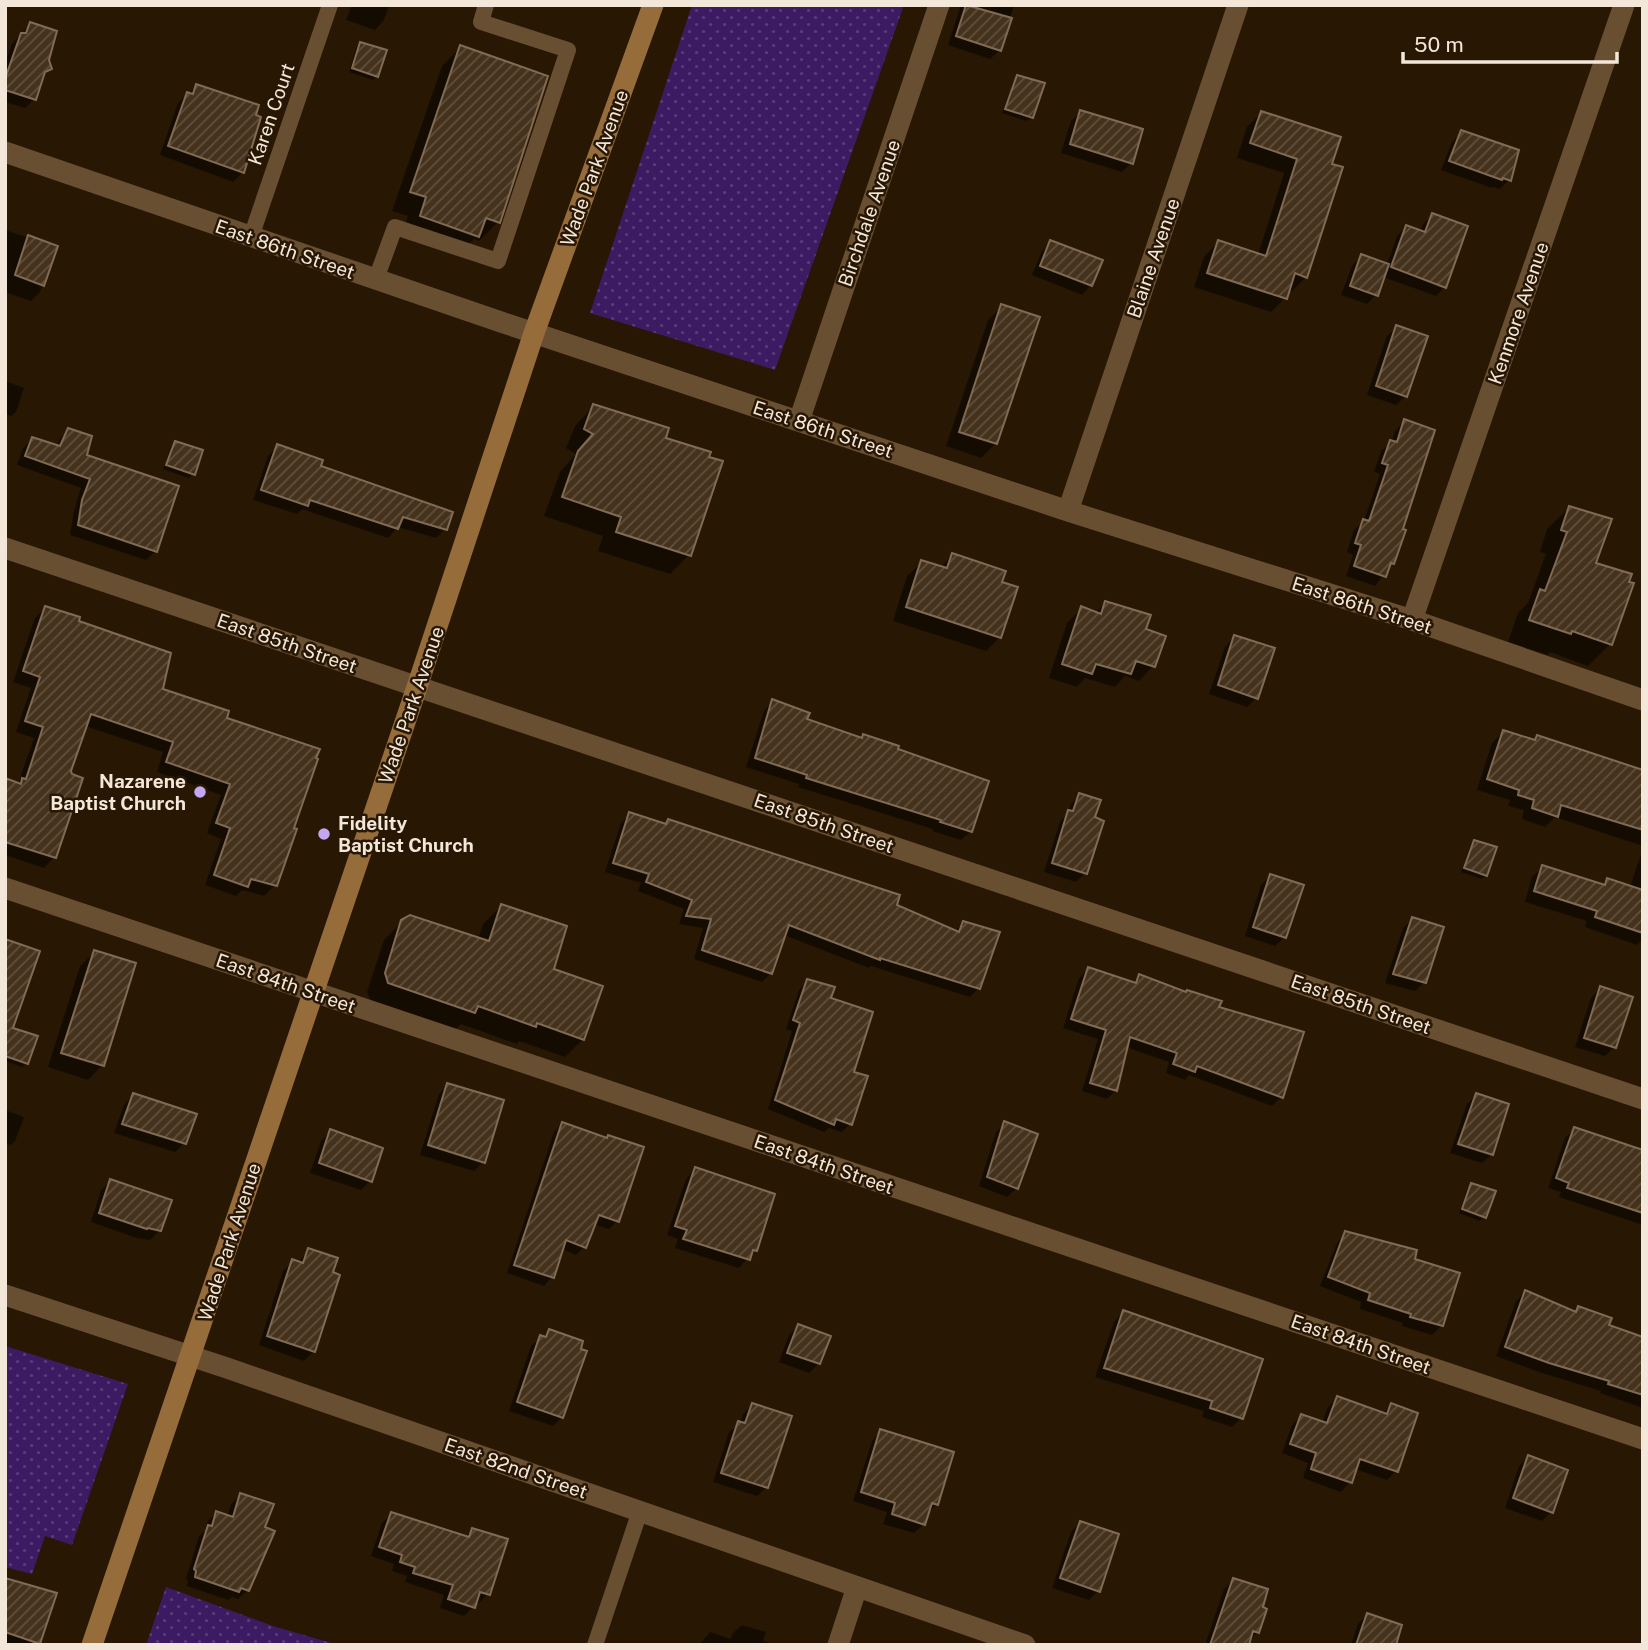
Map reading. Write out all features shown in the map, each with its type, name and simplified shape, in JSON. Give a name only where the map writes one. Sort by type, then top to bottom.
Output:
[{"type":"street","name":"Wade Park Avenue","points":[[92,1645],[417,687],[534,333],[653,5]]},
{"type":"street","name":"Birchdale Avenue","points":[[799,421],[939,5]]},
{"type":"street","name":"Blaine Avenue","points":[[1068,511],[1238,5]]},
{"type":"street","name":"Kenmore Avenue","points":[[1412,620],[1624,5]]},
{"type":"street","name":"East 86th Street","points":[[5,152],[534,333],[1068,511],[1412,620],[1643,700]]},
{"type":"street","name":"East 85th Street","points":[[5,548],[1643,1099]]},
{"type":"street","name":"East 84th Street","points":[[5,888],[1643,1439]]},
{"type":"street","name":"East 82nd Street","points":[[5,1295],[1025,1645]]},
{"type":"street","points":[[838,1645],[857,1587]]},
{"type":"lane","name":"Karen Court","points":[[251,237],[331,5]]},
{"type":"lane","points":[[376,279],[395,227],[498,261],[568,50],[481,22],[486,5]]},
{"type":"lane","points":[[595,1645],[640,1511]]},
{"type":"shaded area","points":[[692,5],[904,5],[775,370],[590,313]]},
{"type":"shaded area","points":[[5,1346],[128,1384],[72,1545],[45,1536],[32,1574],[5,1567]]},
{"type":"shaded area","points":[[166,1587],[273,1626],[338,1645],[146,1645]]},
{"type":"building","points":[[966,5],[1012,18],[1001,51],[956,36]]},
{"type":"building","points":[[30,22],[57,31],[49,60],[52,69],[45,72],[36,100],[5,90],[5,79],[21,33],[26,33]]},
{"type":"building","points":[[360,42],[387,50],[378,77],[352,68]]},
{"type":"building","points":[[460,45],[548,76],[500,223],[486,218],[479,237],[420,216],[426,197],[410,192]]},
{"type":"building","points":[[1017,75],[1045,83],[1033,118],[1005,109]]},
{"type":"building","points":[[196,84],[259,105],[256,115],[261,117],[244,173],[168,146],[187,92],[193,94]]},
{"type":"building","points":[[1080,110],[1143,129],[1133,164],[1070,144]]},
{"type":"building","points":[[1261,111],[1341,137],[1332,164],[1343,167],[1307,278],[1295,273],[1287,299],[1207,273],[1218,240],[1266,256],[1297,159],[1250,143]]},
{"type":"building","points":[[1461,130],[1519,150],[1511,181],[1449,161]]},
{"type":"building","points":[[1432,213],[1468,226],[1446,288],[1391,267],[1406,225],[1425,232]]},
{"type":"building","points":[[28,235],[58,246],[44,286],[15,275]]},
{"type":"building","points":[[1050,240],[1103,260],[1092,286],[1040,266]]},
{"type":"building","points":[[1361,254],[1389,264],[1378,296],[1350,286]]},
{"type":"building","points":[[1001,304],[1040,317],[997,444],[959,432]]},
{"type":"building","points":[[1396,325],[1428,336],[1407,397],[1376,386]]},
{"type":"building","points":[[593,404],[669,428],[666,438],[711,452],[709,457],[723,461],[691,556],[616,532],[621,517],[562,497],[578,451],[593,434],[584,429]]},
{"type":"building","points":[[1404,419],[1435,430],[1403,529],[1406,530],[1394,564],[1391,563],[1386,577],[1354,566],[1361,545],[1355,543],[1363,519],[1369,521],[1388,465],[1382,463],[1390,440],[1397,442]]},
{"type":"building","points":[[68,428],[92,436],[87,455],[179,486],[157,552],[78,525],[82,500],[90,479],[25,456],[32,437],[60,446]]},
{"type":"building","points":[[175,441],[203,450],[195,475],[166,465]]},
{"type":"building","points":[[277,444],[323,460],[321,466],[453,512],[447,530],[403,517],[398,529],[310,500],[308,506],[261,490]]},
{"type":"building","points":[[1569,506],[1612,519],[1596,563],[1632,574],[1629,582],[1634,583],[1612,645],[1529,620],[1540,589],[1545,591],[1567,532],[1561,530]]},
{"type":"building","points":[[952,553],[1006,571],[1002,582],[1018,587],[1001,638],[906,607],[921,560],[947,568]]},
{"type":"building","points":[[1105,601],[1151,615],[1146,629],[1166,636],[1155,667],[1136,661],[1131,674],[1096,664],[1092,674],[1062,664],[1081,606],[1101,614]]},
{"type":"building","points":[[45,606],[80,617],[79,621],[171,653],[163,689],[229,711],[227,718],[320,749],[277,886],[251,879],[248,887],[214,875],[230,828],[216,823],[230,784],[166,762],[173,742],[91,714],[71,771],[83,778],[56,858],[5,842],[5,778],[21,784],[22,778],[26,779],[43,727],[25,721],[40,677],[23,671]]},
{"type":"building","points":[[1234,635],[1275,648],[1258,699],[1218,685]]},
{"type":"building","points":[[772,699],[810,713],[807,719],[862,738],[863,734],[899,746],[898,749],[989,781],[972,832],[806,778],[807,775],[755,758]]},
{"type":"building","points":[[1503,730],[1535,740],[1537,735],[1643,770],[1643,830],[1561,805],[1558,817],[1532,808],[1534,800],[1518,795],[1519,790],[1487,779]]},
{"type":"building","points":[[1079,793],[1101,800],[1095,817],[1104,821],[1087,874],[1052,863],[1068,810],[1073,811]]},
{"type":"building","points":[[629,812],[666,824],[668,819],[900,895],[897,905],[959,932],[963,921],[1000,932],[980,989],[880,960],[789,925],[772,974],[702,950],[711,919],[686,916],[692,900],[646,882],[649,874],[613,863]]},
{"type":"building","points":[[1474,840],[1497,847],[1487,876],[1464,868]]},
{"type":"building","points":[[1542,865],[1605,885],[1607,878],[1643,890],[1643,933],[1595,917],[1597,911],[1534,891]]},
{"type":"building","points":[[1270,874],[1304,885],[1286,938],[1253,927]]},
{"type":"building","points":[[501,904],[567,926],[554,969],[603,986],[584,1040],[537,1023],[536,1027],[478,1006],[475,1013],[388,983],[385,973],[401,920],[410,915],[489,941]]},
{"type":"building","points":[[1412,917],[1444,927],[1426,983],[1393,974]]},
{"type":"building","points":[[5,939],[40,951],[13,1028],[38,1036],[28,1064],[5,1056]]},
{"type":"building","points":[[94,950],[136,963],[104,1066],[61,1053]]},
{"type":"building","points":[[1088,967],[1136,983],[1139,974],[1186,992],[1187,990],[1222,1001],[1219,1007],[1304,1032],[1283,1098],[1197,1066],[1195,1072],[1173,1064],[1177,1053],[1130,1037],[1117,1091],[1090,1083],[1106,1030],[1071,1019]]},
{"type":"building","points":[[807,979],[835,987],[831,998],[873,1012],[854,1072],[868,1076],[852,1125],[836,1119],[834,1125],[775,1100],[800,1023],[793,1020]]},
{"type":"building","points":[[1600,986],[1633,997],[1616,1048],[1584,1038]]},
{"type":"building","points":[[447,1083],[504,1100],[485,1163],[428,1145]]},
{"type":"building","points":[[133,1093],[197,1114],[186,1144],[122,1124]]},
{"type":"building","points":[[1476,1093],[1509,1104],[1493,1155],[1458,1144]]},
{"type":"building","points":[[1004,1121],[1038,1134],[1018,1189],[987,1177]]},
{"type":"building","points":[[562,1122],[607,1138],[608,1135],[644,1147],[619,1222],[599,1215],[586,1248],[566,1240],[554,1278],[514,1265]]},
{"type":"building","points":[[1574,1127],[1643,1150],[1643,1213],[1567,1188],[1569,1183],[1556,1178]]},
{"type":"building","points":[[330,1129],[383,1148],[372,1182],[319,1163]]},
{"type":"building","points":[[695,1167],[775,1194],[757,1251],[753,1250],[750,1260],[683,1239],[687,1230],[675,1226]]},
{"type":"building","points":[[110,1179],[172,1200],[161,1231],[99,1213]]},
{"type":"building","points":[[1471,1183],[1496,1191],[1486,1218],[1462,1209]]},
{"type":"building","points":[[1345,1231],[1417,1250],[1415,1259],[1460,1273],[1443,1326],[1410,1317],[1411,1314],[1368,1300],[1370,1293],[1328,1277]]},
{"type":"building","points":[[308,1248],[338,1258],[333,1272],[340,1275],[315,1352],[267,1336],[292,1259],[303,1263]]},
{"type":"building","points":[[1525,1290],[1576,1312],[1578,1306],[1612,1318],[1609,1325],[1643,1337],[1643,1395],[1505,1347]]},
{"type":"building","points":[[1123,1310],[1263,1359],[1243,1419],[1210,1408],[1212,1401],[1104,1368]]},
{"type":"building","points":[[798,1324],[831,1336],[820,1364],[787,1353]]},
{"type":"building","points":[[549,1329],[583,1341],[581,1349],[587,1351],[563,1418],[517,1402],[540,1335],[546,1337]]},
{"type":"building","points":[[1337,1396],[1387,1414],[1391,1403],[1418,1413],[1398,1472],[1360,1459],[1352,1483],[1311,1469],[1316,1453],[1290,1444],[1301,1414],[1327,1423]]},
{"type":"building","points":[[752,1403],[792,1416],[768,1488],[721,1473],[738,1421],[745,1423]]},
{"type":"building","points":[[880,1429],[954,1452],[938,1505],[932,1503],[925,1525],[892,1514],[895,1503],[861,1492]]},
{"type":"building","points":[[1528,1455],[1568,1470],[1553,1513],[1513,1498]]},
{"type":"building","points":[[240,1493],[274,1504],[265,1527],[275,1531],[249,1591],[241,1588],[239,1592],[195,1577],[194,1569],[208,1525],[212,1526],[216,1511],[233,1517]]},
{"type":"building","points":[[391,1512],[469,1537],[472,1528],[508,1539],[490,1595],[480,1592],[475,1608],[448,1599],[453,1585],[413,1573],[415,1567],[400,1562],[402,1555],[379,1547]]},
{"type":"building","points":[[1080,1521],[1119,1534],[1100,1592],[1060,1578]]},
{"type":"building","points":[[5,1578],[57,1593],[40,1644],[5,1632]]},
{"type":"building","points":[[1233,1578],[1268,1589],[1263,1607],[1267,1609],[1259,1633],[1253,1631],[1249,1645],[1210,1645]]},
{"type":"building","points":[[1367,1613],[1402,1625],[1396,1645],[1356,1645]]},
{"type":"place","name":"Nazarene Baptist Church","points":[[200,792]]},
{"type":"place","name":"Fidelity Baptist Church","points":[[324,834]]}]
